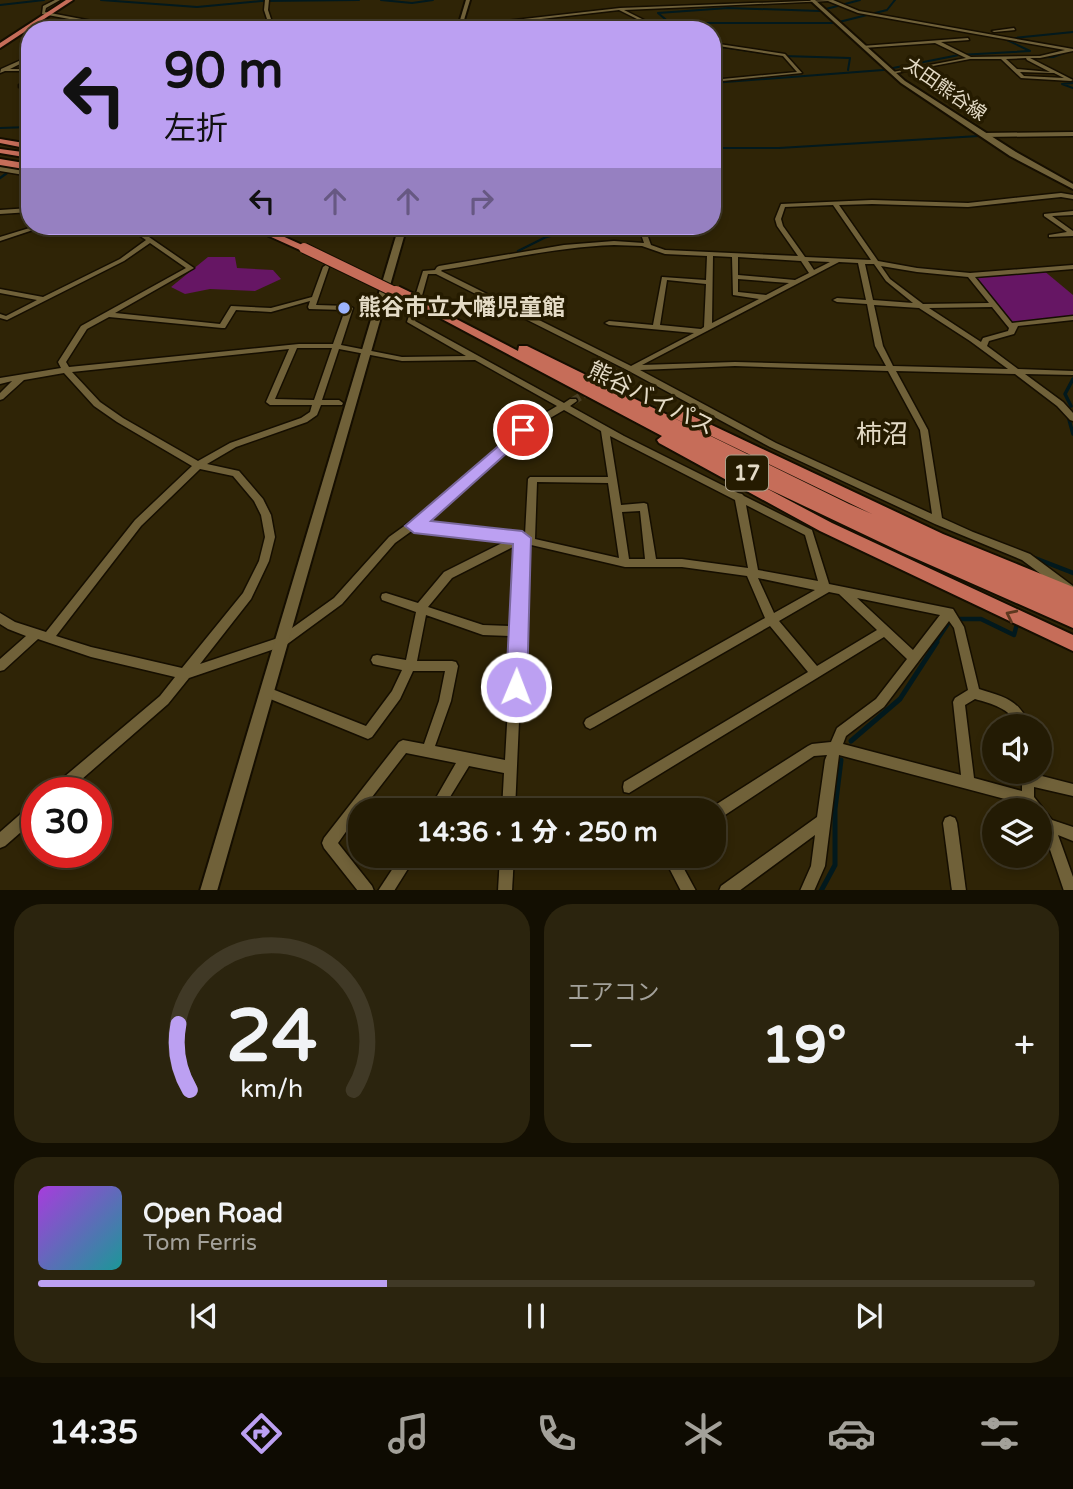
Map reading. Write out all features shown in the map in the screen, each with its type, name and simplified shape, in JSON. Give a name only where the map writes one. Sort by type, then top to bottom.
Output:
[{"type":"highway","points":[[43,21],[69,0]]},
{"type":"highway","points":[[41,21],[76,0]]},
{"type":"highway","points":[[0,46],[21,33]]},
{"type":"highway","points":[[0,52],[21,38]]},
{"type":"highway","points":[[0,141],[21,145]]},
{"type":"highway","points":[[0,153],[21,157]]},
{"type":"highway","points":[[0,162],[21,166]]},
{"type":"highway","name":"熊谷バイパス","points":[[278,235],[308,246]]},
{"type":"highway","name":"熊谷バイパス","points":[[285,235],[534,354],[844,508],[1073,608]]},
{"type":"highway","name":"熊谷バイパス","points":[[432,306],[574,400],[1073,621]]},
{"type":"highway","name":"17","points":[[534,354],[687,419],[937,538],[1073,593]]},
{"type":"highway","name":"17","points":[[574,400],[681,450],[826,527],[1073,643]]},
{"type":"main road","name":"太田熊谷線","points":[[812,0],[889,70],[983,135],[1073,187]]},
{"type":"street","points":[[58,0],[41,10],[49,16],[85,21]]},
{"type":"street","points":[[267,0],[267,21]]},
{"type":"street","points":[[462,21],[468,0]]},
{"type":"street","points":[[521,21],[620,9],[830,0],[841,7],[870,14],[1017,38],[1072,50]]},
{"type":"street","points":[[620,9],[644,21]]},
{"type":"street","points":[[978,32],[1014,29]]},
{"type":"street","points":[[863,47],[968,39]]},
{"type":"street","points":[[948,41],[966,55]]},
{"type":"street","points":[[936,42],[966,55]]},
{"type":"street","points":[[721,45],[785,56],[800,73],[721,80]]},
{"type":"street","points":[[889,70],[966,55],[1026,58],[1051,56],[1072,50]]},
{"type":"street","points":[[1003,58],[1023,77],[1071,80],[1026,58]]},
{"type":"street","points":[[0,71],[21,61]]},
{"type":"street","points":[[0,71],[21,70]]},
{"type":"street","points":[[1016,70],[1058,73]]},
{"type":"street","points":[[983,135],[1073,134]]},
{"type":"street","points":[[0,169],[21,172]]},
{"type":"street","points":[[813,273],[801,259],[778,219],[783,205],[968,205],[1049,196],[1073,197]]},
{"type":"street","points":[[835,203],[888,280],[921,306],[983,346],[1060,404],[1073,418]]},
{"type":"street","points":[[0,212],[21,211]]},
{"type":"street","points":[[1071,234],[1046,215],[1073,214]]},
{"type":"street","points":[[0,239],[21,232]]},
{"type":"street","points":[[1051,236],[1071,234]]},
{"type":"street","points":[[75,777],[164,700],[247,596],[264,561],[270,537],[266,514],[258,499],[236,473],[198,465],[97,404],[62,362],[84,328],[191,268],[143,235]]},
{"type":"street","points":[[208,890],[400,235]]},
{"type":"street","points":[[645,235],[648,246]]},
{"type":"street","points":[[0,316],[8,318],[122,260],[151,240]]},
{"type":"street","points":[[437,272],[439,268],[546,249],[604,244],[648,246],[665,252],[873,261],[916,270],[971,275],[1073,267]]},
{"type":"street","points":[[705,330],[710,254]]},
{"type":"street","points":[[735,256],[735,294],[767,297]]},
{"type":"street","points":[[628,369],[836,261]]},
{"type":"street","points":[[861,261],[879,346],[924,430],[937,520]]},
{"type":"street","points":[[48,638],[138,523],[198,465],[233,445],[304,420],[314,413],[349,308],[312,307],[326,267]]},
{"type":"street","points":[[826,588],[809,533],[606,429],[574,400],[478,358],[411,322],[425,272],[437,272],[773,445],[937,520],[1026,557],[1073,593]]},
{"type":"street","points":[[971,275],[992,305],[1013,328]]},
{"type":"street","points":[[735,277],[797,282]]},
{"type":"street","points":[[656,327],[664,278],[709,282]]},
{"type":"street","points":[[0,291],[43,299]]},
{"type":"street","points":[[107,315],[222,326],[234,308],[271,310],[315,298]]},
{"type":"street","points":[[836,300],[921,306],[992,305]]},
{"type":"street","points":[[983,346],[986,340],[1011,332],[1015,324],[1073,318]]},
{"type":"street","points":[[609,323],[705,330]]},
{"type":"street","points":[[0,381],[66,370],[294,347],[335,346],[402,359],[478,358]]},
{"type":"street","points":[[294,347],[270,402],[339,403]]},
{"type":"street","points":[[628,369],[735,364],[1073,373]]},
{"type":"street","points":[[0,397],[22,377]]},
{"type":"street","points":[[0,618],[36,634],[91,652],[184,674],[282,642],[338,601],[392,540],[414,526],[523,430],[574,400]]},
{"type":"street","points":[[606,429],[625,564]]},
{"type":"street","points":[[510,798],[517,631],[533,479],[612,480]]},
{"type":"street","points":[[739,496],[752,572],[772,620],[816,673]]},
{"type":"street","points":[[616,509],[644,508],[651,563]]},
{"type":"street","points":[[414,526],[526,539],[625,564],[681,563],[752,572],[950,612],[959,627],[974,693]]},
{"type":"street","points":[[267,692],[368,733],[396,695],[410,666],[422,607],[448,575],[526,539]]},
{"type":"street","points":[[590,723],[826,588]]},
{"type":"street","points":[[841,590],[914,658]]},
{"type":"street","points":[[386,597],[483,629],[517,631]]},
{"type":"street","points":[[807,890],[818,866],[831,760],[841,732],[880,703],[950,612]]},
{"type":"street","points":[[629,787],[885,631]]},
{"type":"street","points":[[0,666],[36,634]]},
{"type":"street","points":[[377,660],[410,666],[452,666],[445,701],[428,750]]},
{"type":"street","points":[[974,693],[1012,707],[1018,714]]},
{"type":"street","points":[[968,783],[959,702],[974,693]]},
{"type":"street","points":[[367,890],[329,843],[403,746],[511,768]]},
{"type":"street","points":[[726,806],[812,750],[835,748],[1024,798]]},
{"type":"street","points":[[442,798],[466,758]]},
{"type":"street","points":[[1052,783],[1073,790]]},
{"type":"street","points":[[727,890],[824,820]]},
{"type":"street","points":[[1052,822],[1073,834]]},
{"type":"street","points":[[0,841],[21,823]]},
{"type":"street","points":[[950,823],[959,890]]},
{"type":"street","points":[[1052,844],[1071,890]]},
{"type":"street","points":[[386,890],[401,868]]},
{"type":"street","points":[[505,890],[506,868]]},
{"type":"street","points":[[677,868],[688,890]]},
{"type":"shaded area","points":[[208,257],[235,257],[237,268],[273,270],[281,279],[255,291],[210,289],[185,294],[171,287]]},
{"type":"shaded area","points":[[1043,270],[1073,295],[1073,316],[1010,322],[976,278]]},
{"type":"waterway","points":[[0,5],[44,0]]},
{"type":"waterway","points":[[101,0],[197,7],[261,1],[359,0]]},
{"type":"waterway","points":[[381,0],[412,3],[433,0]]},
{"type":"waterway","points":[[826,9],[860,0]]},
{"type":"waterway","points":[[839,22],[887,10],[895,0]]},
{"type":"waterway","points":[[667,21],[658,13],[728,8],[820,11]]},
{"type":"waterway","points":[[721,23],[834,23]]},
{"type":"waterway","points":[[721,82],[883,70],[959,55],[1030,51],[1005,39],[1073,32]]},
{"type":"waterway","points":[[721,47],[776,55]]},
{"type":"waterway","points":[[998,59],[1053,57],[1073,50]]},
{"type":"waterway","points":[[783,56],[850,58],[848,70]]},
{"type":"waterway","points":[[1073,83],[1062,84],[1073,88]]},
{"type":"waterway","points":[[0,128],[21,127]]},
{"type":"waterway","points":[[721,148],[779,148],[979,136]]},
{"type":"waterway","points":[[0,178],[7,173]]},
{"type":"waterway","points":[[518,251],[554,235]]},
{"type":"waterway","points":[[1071,406],[1065,394],[1073,379]]},
{"type":"waterway","points":[[1068,416],[1073,434]]},
{"type":"waterway","points":[[1032,557],[1073,573]]},
{"type":"waterway","points":[[935,643],[951,619],[981,619],[1014,635],[1017,624]]},
{"type":"waterway","points":[[851,741],[900,699],[937,642]]},
{"type":"waterway","points":[[822,890],[835,865],[835,809],[841,760]]},
{"type":"tunnel","points":[[573,401],[625,369]]},
{"type":"place","name":"熊谷市立大幡児童館","points":[[344,308]]},
{"type":"district","name":"柿沼","points":[[882,434]]},
{"type":"route","points":[[516,687],[522,538],[489,532],[414,526],[449,498],[523,430]]}]
